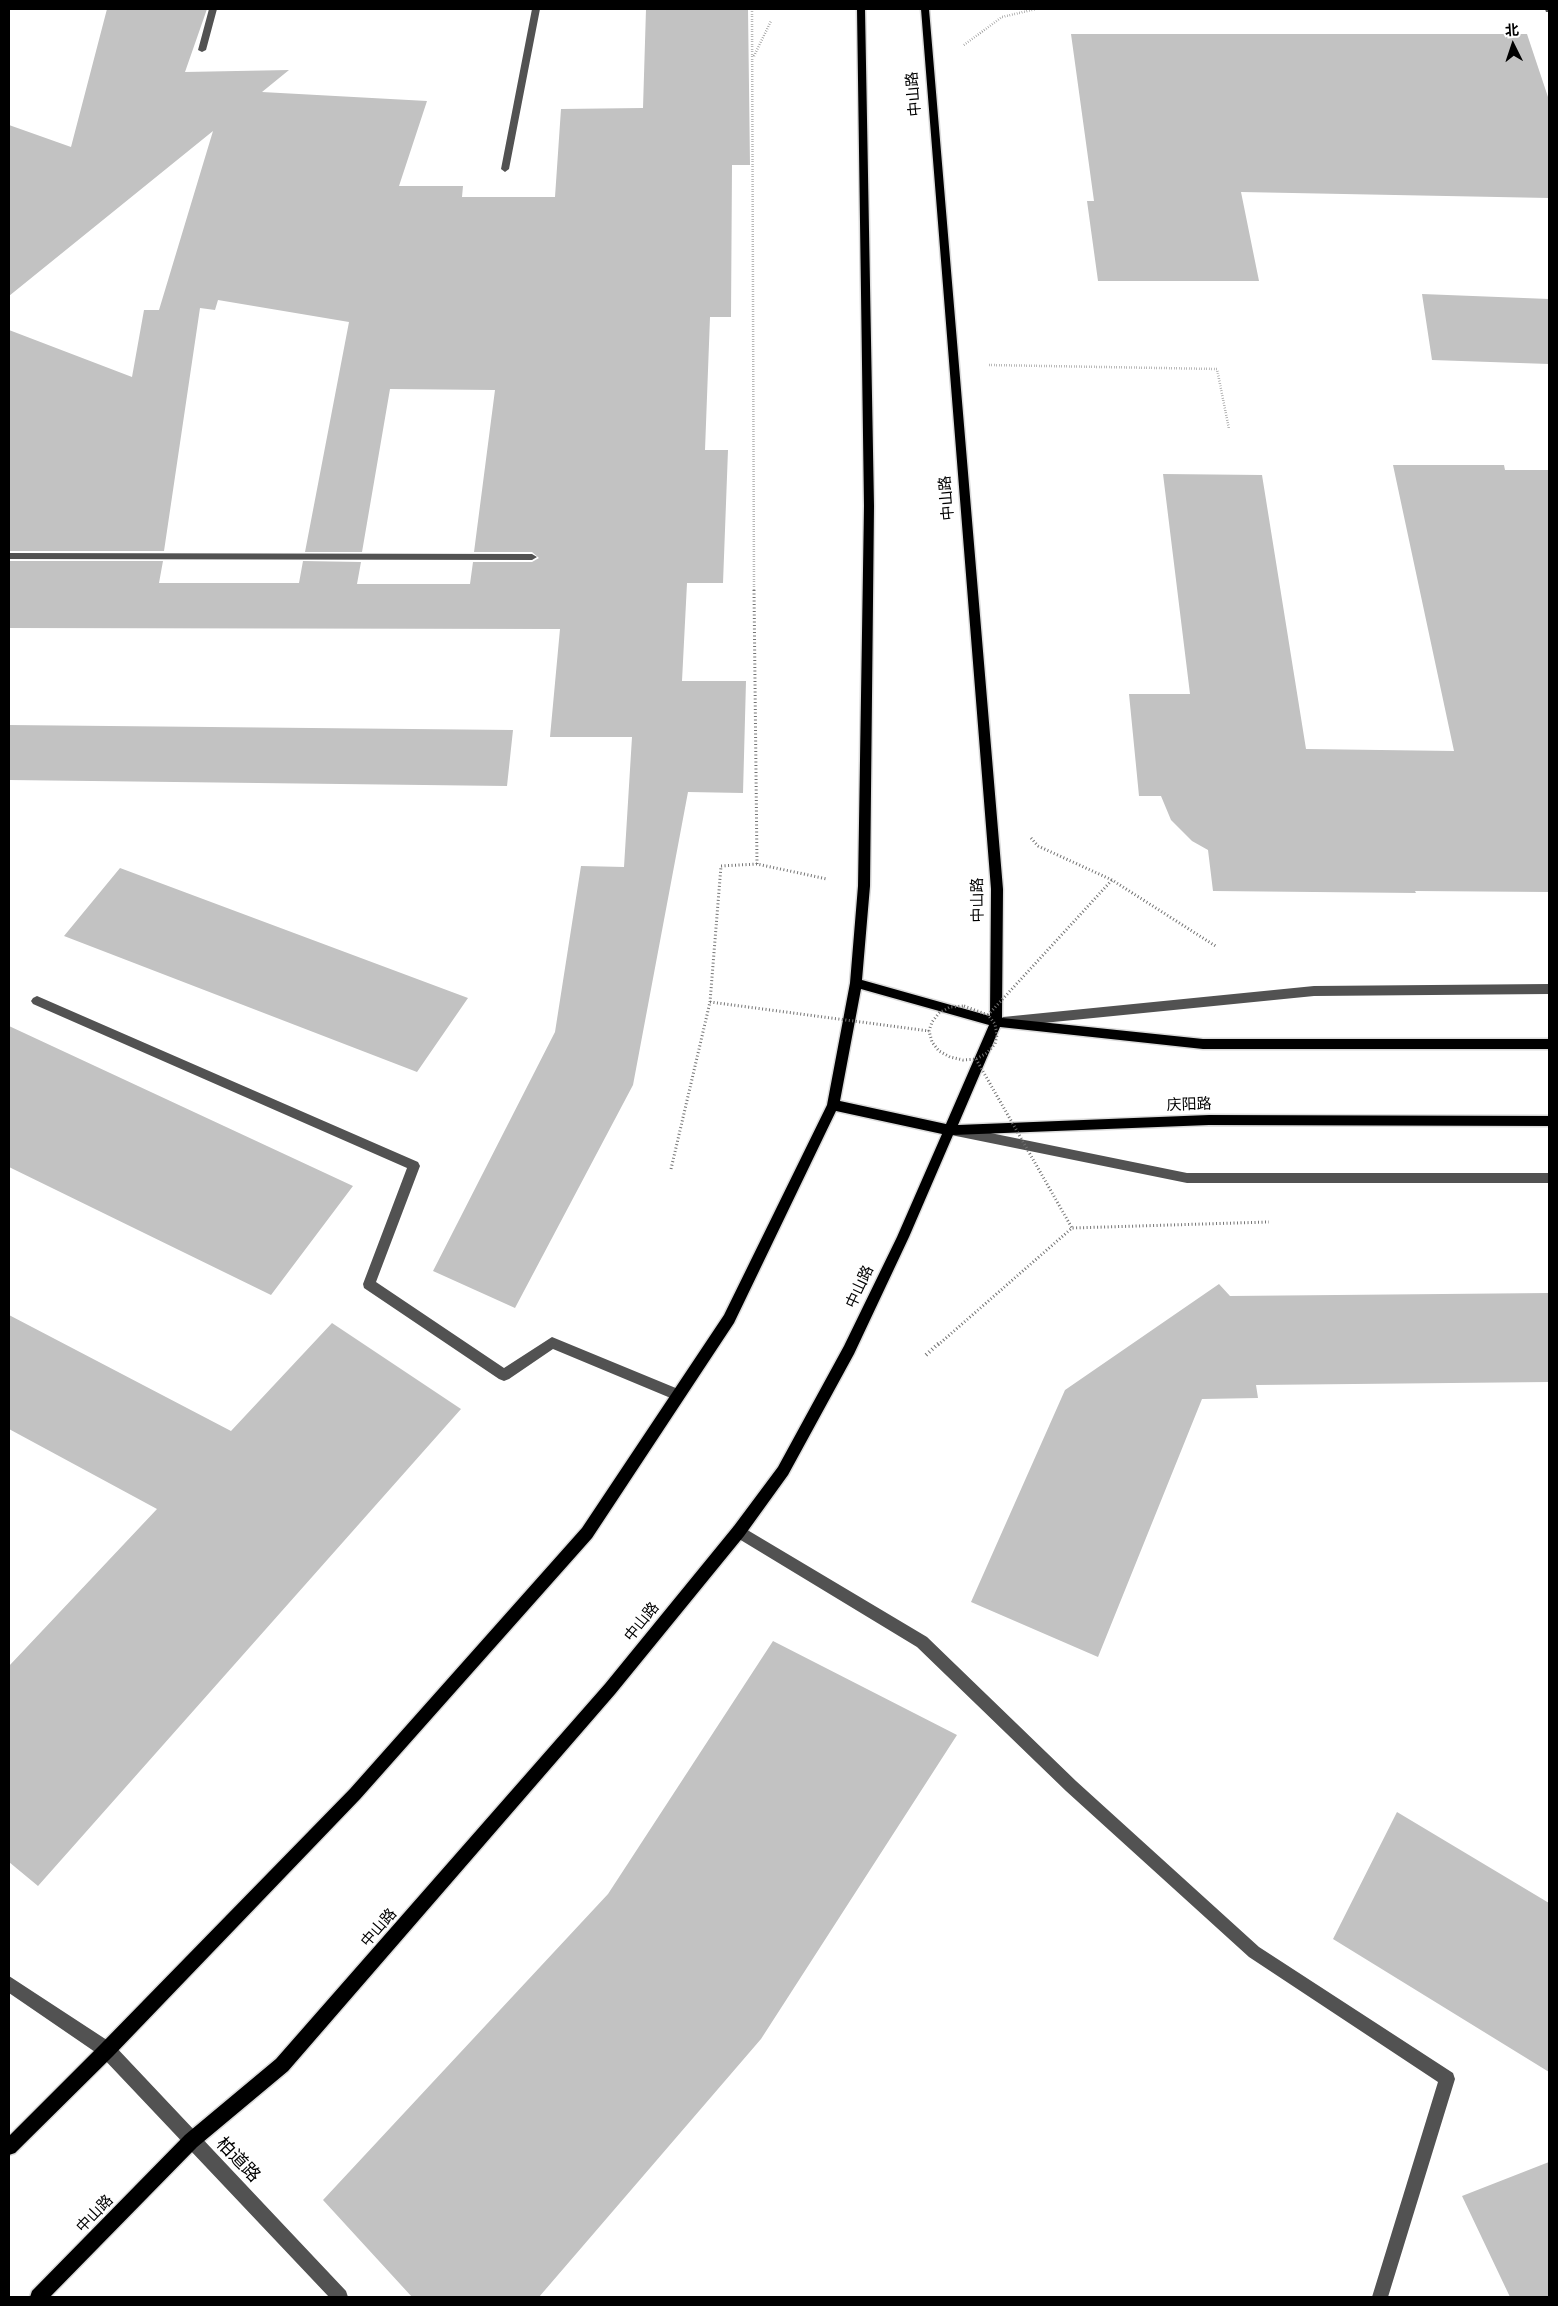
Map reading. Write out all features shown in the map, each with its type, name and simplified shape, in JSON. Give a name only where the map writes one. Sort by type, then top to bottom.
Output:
[{"type":"main road","points":[[9,2147],[355,1794],[587,1533],[729,1319],[833,1105],[856,983],[864,886],[869,506],[861,9]]},
{"type":"main road","name":"中山路","points":[[38,2297],[191,2141],[282,2065],[610,1689],[739,1531],[783,1471],[849,1350],[903,1237],[949,1130],[992,1019],[997,889],[925,9]]},
{"type":"main road","points":[[856,983],[992,1019],[1203,1044],[1549,1044]]},
{"type":"main road","name":"庆阳路","points":[[833,1105],[949,1130],[1209,1120],[1549,1121]]},
{"type":"street","points":[[202,50],[213,9]]},
{"type":"street","points":[[505,168],[536,9]]},
{"type":"street","points":[[9,556],[532,557]]},
{"type":"street","points":[[992,1019],[1314,991],[1549,990]]},
{"type":"street","points":[[36,1001],[414,1166],[369,1284],[504,1375],[552,1343],[678,1395]]},
{"type":"street","points":[[949,1130],[1187,1178],[1549,1178]]},
{"type":"street","points":[[739,1531],[922,1642],[1071,1786],[1254,1952],[1447,2079],[1380,2297]]},
{"type":"street","name":"柏道路","points":[[9,1984],[106,2050],[340,2297]]},
{"type":"path","points":[[752,9],[757,864]]},
{"type":"path","points":[[930,71],[1002,17],[1036,9]]},
{"type":"path","points":[[752,59],[771,21]]},
{"type":"path","points":[[954,365],[1217,369],[1229,428]]},
{"type":"path","points":[[1029,835],[1038,846],[1112,880],[1217,947]]},
{"type":"path","points":[[672,1168],[710,1002],[721,866],[757,864],[864,886]]},
{"type":"path","points":[[992,1019],[1112,880]]},
{"type":"path","points":[[710,1002],[929,1031]]},
{"type":"path","points":[[964,1006],[976,1009],[992,1019],[998,1035],[991,1049],[976,1059],[963,1060],[950,1057],[939,1051],[932,1042],[929,1031],[932,1022],[940,1013],[950,1008],[964,1006]]},
{"type":"path","points":[[976,1059],[1072,1228]]},
{"type":"path","points":[[926,1355],[1072,1228],[1269,1222]]},
{"type":"building","points":[[107,9],[207,9],[185,72],[289,70],[262,92],[427,101],[399,186],[463,186],[462,197],[555,197],[561,109],[643,108],[646,9],[748,9],[750,165],[732,165],[731,317],[710,317],[705,450],[728,450],[723,583],[687,583],[682,681],[746,681],[743,793],[688,792],[633,1085],[515,1308],[433,1271],[555,1032],[581,866],[624,867],[632,737],[550,737],[560,629],[9,628],[9,561],[163,561],[159,583],[299,583],[303,561],[361,562],[357,584],[470,584],[473,562],[532,562],[539,558],[532,552],[474,552],[495,390],[390,389],[362,552],[305,552],[349,322],[218,300],[215,310],[200,308],[164,551],[9,551],[9,330],[132,377],[144,310],[159,310],[213,131],[9,296],[9,125],[71,147]]},
{"type":"building","points":[[1071,34],[1527,34],[1549,100],[1549,198],[1241,192],[1259,281],[1098,281],[1087,201],[1094,201]]},
{"type":"building","points":[[1422,294],[1549,299],[1549,364],[1432,360]]},
{"type":"building","points":[[1393,465],[1504,465],[1505,470],[1549,470],[1549,892],[1213,891],[1208,850],[1192,841],[1171,820],[1161,796],[1139,796],[1129,694],[1190,694],[1163,474],[1262,475],[1306,749],[1454,751]]},
{"type":"building","points":[[9,725],[513,730],[507,786],[9,780]]},
{"type":"building","points":[[120,868],[468,998],[417,1072],[64,936]]},
{"type":"building","points":[[9,1026],[353,1186],[271,1295],[9,1167]]},
{"type":"building","points":[[1219,1284],[1230,1296],[1549,1293],[1549,1382],[1256,1385],[1258,1398],[1202,1399],[1098,1657],[971,1602],[1065,1390]]},
{"type":"building","points":[[9,1315],[231,1431],[332,1323],[461,1409],[38,1886],[9,1862],[9,1666],[157,1509],[9,1429]]},
{"type":"building","points":[[773,1641],[957,1735],[761,2039],[539,2297],[412,2297],[323,2200],[608,1894]]},
{"type":"building","points":[[1397,1812],[1549,1903],[1549,2072],[1333,1939]]},
{"type":"building","points":[[1549,2162],[1549,2297],[1510,2297],[1462,2196]]}]
